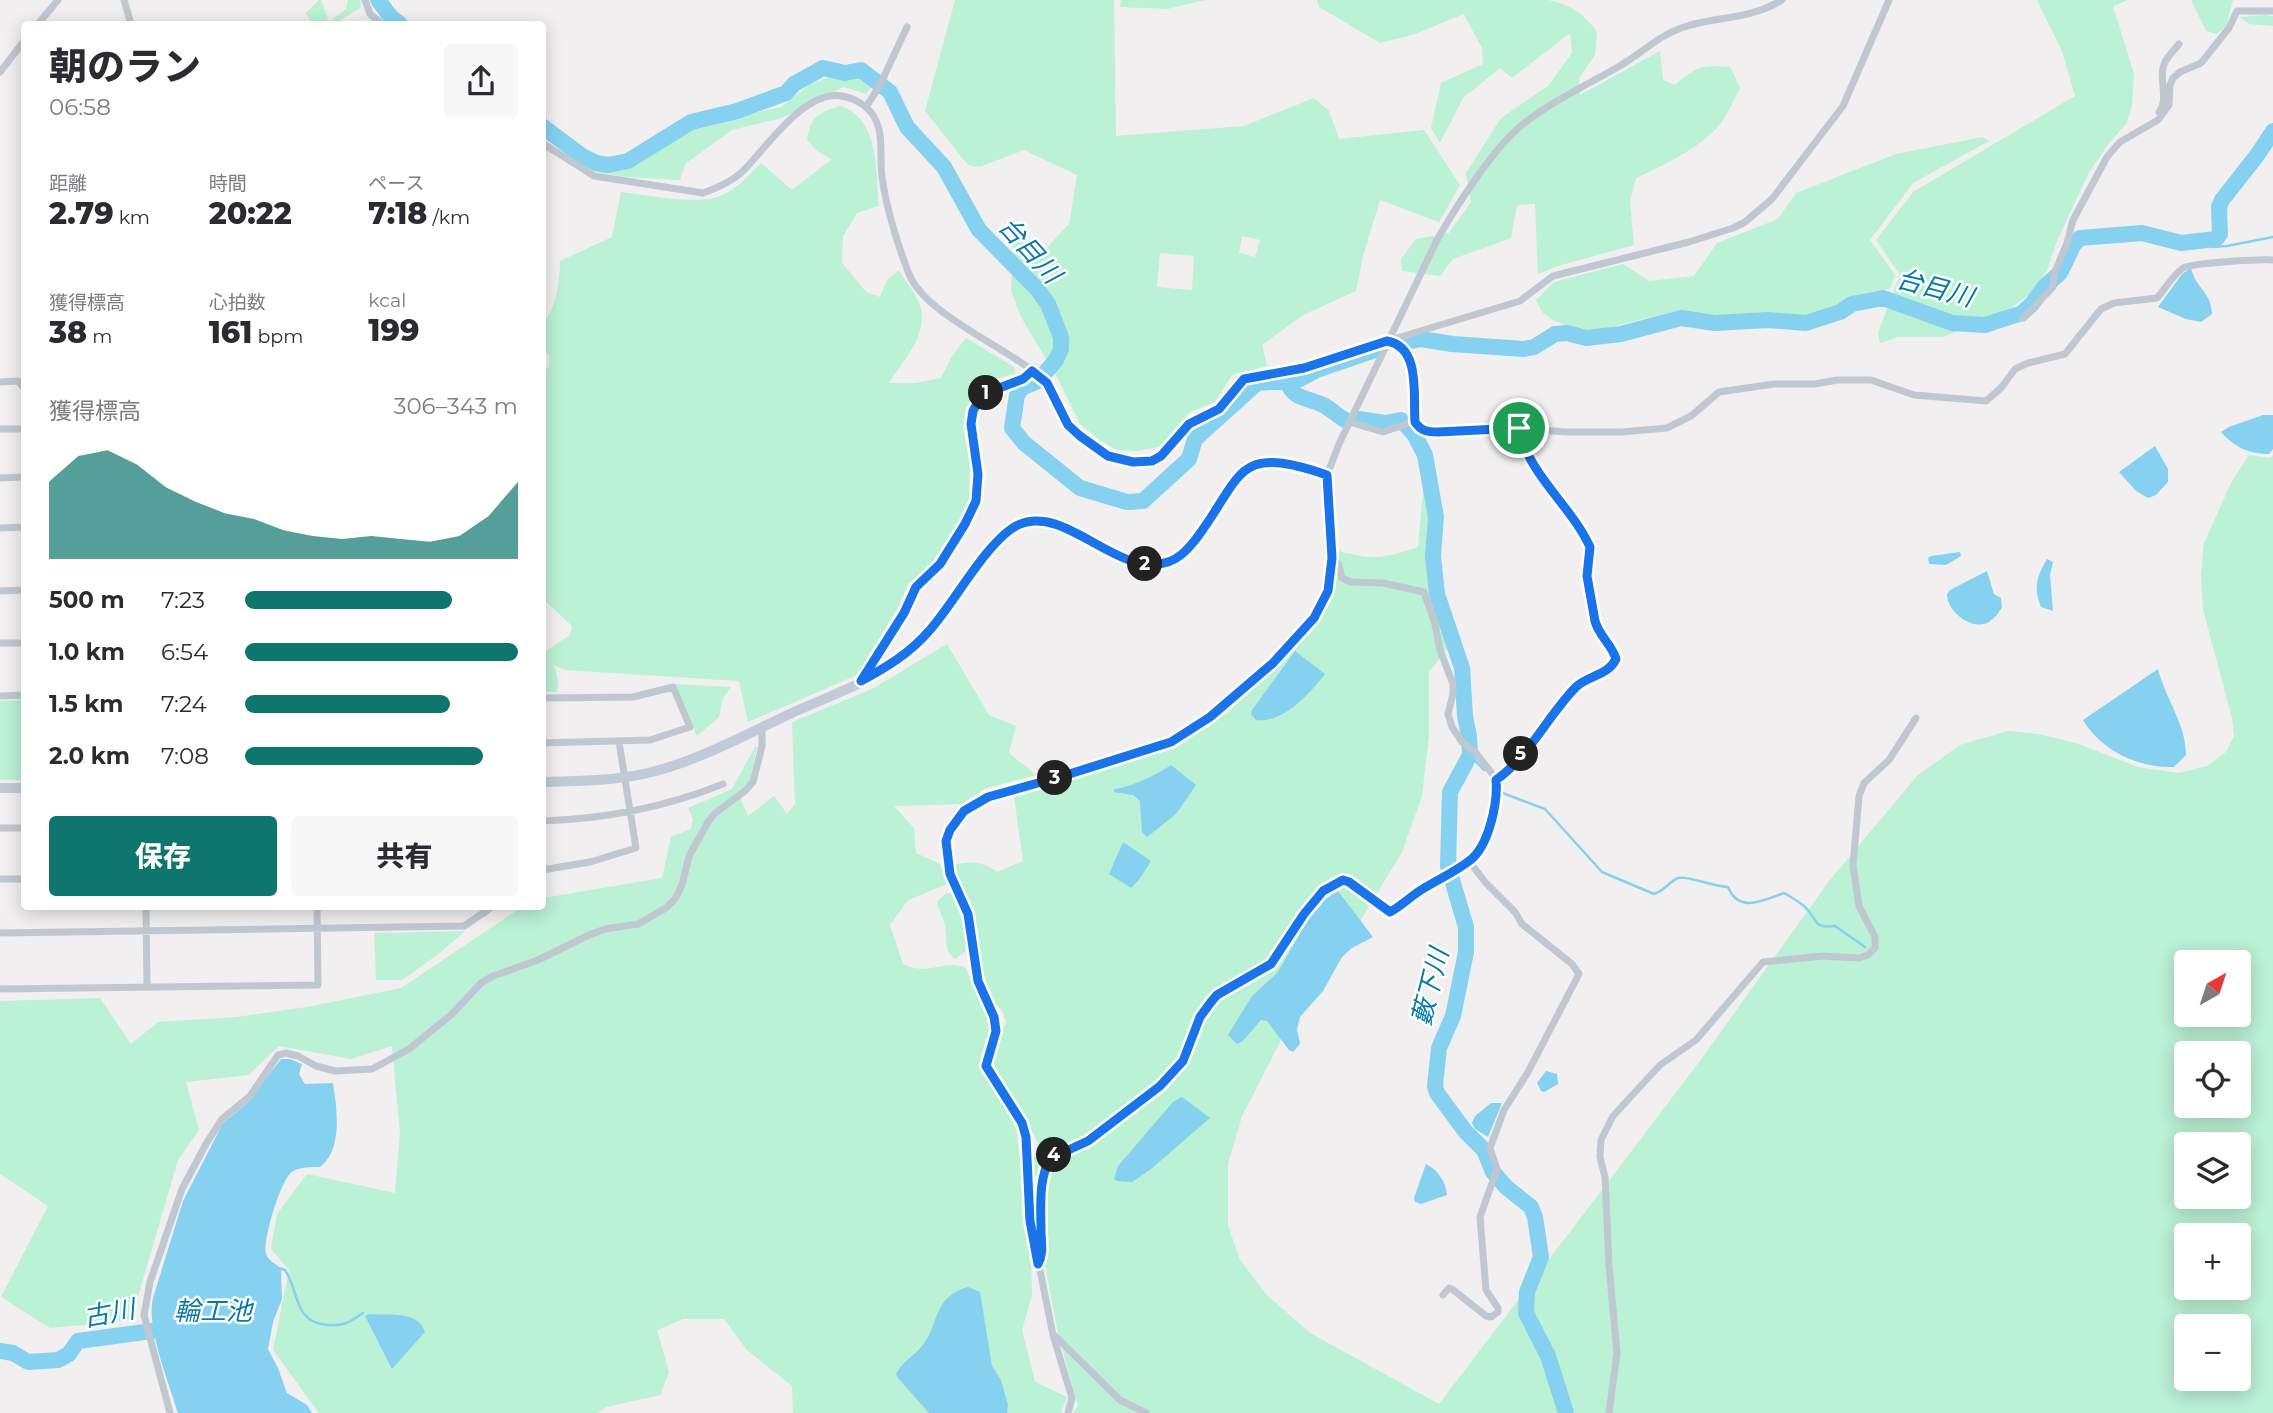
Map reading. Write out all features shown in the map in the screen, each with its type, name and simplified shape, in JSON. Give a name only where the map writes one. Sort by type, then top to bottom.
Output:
[{"type":"street","points":[[40,21],[58,0]]},
{"type":"street","points":[[124,0],[130,21]]},
{"type":"street","points":[[365,0],[370,13],[379,21]]},
{"type":"street","points":[[1068,1413],[1072,1398],[1053,1335],[1030,1221],[1026,1137],[1022,1123],[986,1066],[996,1031],[994,1017],[978,981],[968,914],[950,874],[946,841],[950,830],[964,811],[988,797],[1144,752],[1191,732],[1273,663],[1314,618],[1328,591],[1332,558],[1327,475],[1349,422],[1449,219],[1495,155],[1518,128],[1581,85],[1619,67],[1663,35],[1699,22],[1749,15],[1782,0]]},
{"type":"street","points":[[546,146],[594,176],[703,193],[716,189],[742,172],[788,122],[822,97],[848,97],[866,107],[876,121],[880,134],[882,179],[887,201],[909,275],[916,288],[948,317],[1047,383],[1068,425],[1080,436],[1108,456],[1133,462],[1152,461],[1161,456],[1189,424],[1219,409],[1244,379],[1304,368],[1520,301],[1553,276],[1689,242],[1745,222],[1772,199],[1843,106],[1889,0]]},
{"type":"street","points":[[2023,318],[2045,297],[2055,278],[2073,220],[2101,165],[2120,142],[2148,127],[2166,111],[2170,85],[2174,78],[2180,72],[2201,63],[2229,28],[2236,11],[2273,11]]},
{"type":"street","points":[[866,107],[881,83],[907,27]]},
{"type":"street","points":[[2148,127],[2162,108],[2164,100],[2161,81],[2165,62],[2179,44]]},
{"type":"street","points":[[0,72],[21,45]]},
{"type":"street","points":[[1349,422],[1383,432],[1410,423],[1426,432],[1519,428],[1607,432],[1667,428],[1691,416],[1719,391],[1837,380],[1871,380],[1889,384],[1914,395],[1986,401],[2002,387],[2015,369],[2065,354],[2101,309],[2114,303],[2157,298],[2184,268],[2197,264],[2240,260],[2273,260]]},
{"type":"street","points":[[1387,341],[1396,342],[1409,353],[1412,364],[1410,423]]},
{"type":"street","points":[[861,681],[904,613],[916,587],[940,564],[976,501],[978,474],[971,424],[973,411],[979,400],[986,393],[1035,373]]},
{"type":"street","points":[[0,382],[18,381],[21,384]]},
{"type":"street","points":[[1496,780],[1544,729],[1577,685],[1609,669],[1616,659],[1595,621],[1587,576],[1590,547],[1543,480],[1521,438],[1519,428]]},
{"type":"street","points":[[0,429],[21,429]]},
{"type":"street","points":[[546,782],[624,778],[670,767],[861,681],[911,650],[941,617],[996,542],[1018,525],[1031,521],[1055,525],[1125,558],[1153,565],[1178,558],[1190,546],[1206,526],[1229,486],[1252,466],[1264,462],[1284,463],[1327,475]]},
{"type":"street","points":[[0,478],[21,477]]},
{"type":"street","points":[[0,528],[21,527]]},
{"type":"street","points":[[1038,1264],[1042,1255],[1043,1177],[1051,1158],[1088,1141],[1160,1086],[1183,1061],[1206,1007],[1217,995],[1271,964],[1304,914],[1323,891],[1337,881],[1349,882],[1390,912],[1469,861],[1488,834],[1497,791],[1496,780],[1452,727],[1448,714],[1453,684],[1440,650],[1424,592],[1383,583],[1351,582],[1342,578],[1338,563],[1332,558]]},
{"type":"street","points":[[0,591],[21,590]]},
{"type":"street","points":[[0,643],[21,643]]},
{"type":"street","points":[[546,698],[633,697],[673,687],[690,727],[650,740],[546,743]]},
{"type":"street","points":[[0,696],[21,695]]},
{"type":"street","points":[[1609,1413],[1617,1353],[1605,1177],[1600,1157],[1604,1132],[1613,1116],[1660,1065],[1696,1040],[1763,962],[1822,956],[1859,958],[1868,955],[1875,948],[1875,937],[1859,906],[1853,866],[1859,796],[1864,783],[1889,760],[1916,718]]},
{"type":"street","points":[[170,1413],[147,1331],[144,1308],[150,1282],[182,1189],[222,1119],[250,1096],[278,1055],[286,1053],[298,1056],[316,1066],[335,1071],[372,1069],[408,1049],[452,1014],[481,983],[493,976],[538,960],[589,935],[638,923],[660,912],[675,899],[693,847],[708,822],[753,782],[762,746],[762,727]]},
{"type":"street","points":[[546,869],[590,862],[636,848],[619,742]]},
{"type":"street","points":[[546,821],[630,811],[692,796],[723,784]]},
{"type":"street","points":[[0,788],[21,788]]},
{"type":"street","points":[[0,828],[21,828]]},
{"type":"street","points":[[1443,1295],[1449,1288],[1486,1315],[1491,1317],[1498,1312],[1486,1290],[1480,1217],[1497,1169],[1490,1148],[1504,1110],[1528,1072],[1579,974],[1572,964],[1522,924],[1515,912],[1485,882],[1469,861]]},
{"type":"street","points":[[0,879],[21,879]]},
{"type":"street","points":[[146,910],[147,987]]},
{"type":"street","points":[[0,989],[318,985],[317,910]]},
{"type":"street","points":[[0,933],[464,926],[488,910]]},
{"type":"street","points":[[1053,1335],[1120,1400],[1146,1413]]},
{"type":"green space","points":[[321,0],[329,21],[310,21],[306,13]]},
{"type":"green space","points":[[348,0],[360,0],[361,7],[340,21],[330,21],[346,9]]},
{"type":"green space","points":[[955,0],[1114,0],[1116,136],[1244,126],[1314,98],[1329,111],[1339,139],[1424,130],[1460,185],[1439,222],[1380,200],[1363,256],[1356,291],[1303,315],[1262,345],[1267,366],[1232,375],[1215,402],[1190,412],[1159,447],[1136,451],[1117,450],[1080,424],[1058,379],[1021,317],[1011,291],[1015,225],[1040,255],[1069,224],[1077,175],[1024,150],[979,167],[968,165],[925,111]],"holes":[[[1242,236],[1260,240],[1255,257],[1239,253]],[[1160,253],[1194,256],[1192,290],[1157,287]]]},
{"type":"green space","points":[[1121,0],[1206,0],[1167,9],[1120,7]]},
{"type":"green space","points":[[1317,0],[1548,0],[1576,11],[1597,32],[1595,55],[1579,78],[1580,95],[1660,51],[1663,80],[1675,85],[1700,68],[1730,67],[1740,88],[1724,118],[1703,141],[1636,178],[1630,202],[1634,245],[1538,274],[1535,204],[1517,205],[1511,238],[1453,259],[1440,276],[1402,271],[1401,259],[1416,239],[1449,233],[1471,202],[1466,173],[1501,118],[1548,86],[1572,53],[1570,33],[1512,78],[1500,68],[1463,98],[1440,143],[1431,128],[1441,83],[1483,64],[1482,48],[1464,14],[1415,34],[1380,43],[1319,7]]},
{"type":"green space","points":[[2037,0],[2128,0],[2113,6],[2134,74],[2132,106],[2127,123],[2109,143],[2088,174],[2057,241],[2047,271],[2030,294],[2011,308],[1943,337],[1898,337],[1880,343],[1878,333],[1900,275],[1876,240],[1913,192],[2075,96],[2062,51]]},
{"type":"green space","points":[[2191,0],[2233,0],[2226,26],[2217,34],[2206,31]]},
{"type":"green space","points":[[2273,16],[2273,26],[2249,24],[2240,17]]},
{"type":"green space","points":[[862,75],[874,83],[866,94],[843,87],[782,118],[732,130],[685,164],[680,180],[595,172],[546,139],[546,132],[593,165],[608,170],[630,166],[696,126],[781,107],[810,84],[833,76],[847,78]]},
{"type":"green space","points":[[840,106],[853,112],[862,121],[869,134],[876,162],[879,206],[857,213],[843,236],[842,263],[866,292],[880,297],[887,280],[899,270],[917,299],[922,314],[914,346],[889,383],[916,383],[941,378],[952,356],[966,338],[1014,367],[1015,374],[995,379],[977,393],[966,408],[963,426],[970,466],[969,502],[931,564],[908,584],[899,606],[857,675],[748,722],[739,681],[565,670],[554,665],[558,680],[557,692],[546,692],[546,651],[570,635],[572,626],[546,602],[546,370],[549,366],[549,355],[546,352],[546,318],[554,303],[560,261],[612,237],[621,192],[682,200],[717,197],[741,183],[761,163],[792,190],[832,159],[817,151],[807,140],[813,121],[826,111]]},
{"type":"green space","points":[[1983,137],[1989,141],[1913,183],[1870,240],[1895,275],[1890,289],[1864,293],[1810,315],[1721,315],[1676,311],[1603,329],[1578,330],[1553,320],[1542,312],[1536,300],[1554,282],[1623,264],[1649,281],[1694,276],[1717,243],[1778,219],[1796,193],[1896,154]]},
{"type":"green space","points":[[2249,455],[2270,458],[2273,455],[2273,1413],[1073,1413],[1078,1406],[1058,1333],[1036,1219],[1033,1160],[1039,1144],[992,1064],[1006,1021],[1002,1011],[987,993],[973,914],[953,865],[976,863],[997,872],[1023,861],[1014,797],[1028,789],[1117,765],[1175,744],[1227,713],[1312,631],[1333,597],[1339,551],[1379,557],[1418,547],[1423,492],[1427,490],[1431,516],[1430,574],[1450,646],[1429,672],[1429,735],[1422,796],[1402,852],[1335,963],[1294,1015],[1242,1116],[1228,1164],[1228,1226],[1240,1260],[1267,1295],[1310,1333],[1439,1404],[1700,1061],[1829,881],[1918,775],[1960,745],[2008,731],[2038,734],[2076,743],[2138,767],[2178,773],[2207,766],[2226,752],[2234,736],[2232,718],[2203,610],[2201,575],[2204,543],[2231,483]]},
{"type":"green space","points":[[947,644],[989,715],[1016,726],[1009,753],[1036,775],[984,789],[962,804],[894,806],[914,828],[916,853],[940,864],[947,884],[908,900],[890,925],[903,964],[921,969],[950,965],[966,968],[978,998],[990,1016],[982,1063],[987,1077],[1008,1109],[1017,1133],[1031,1254],[1032,1295],[1022,1330],[1035,1382],[1067,1397],[1061,1413],[793,1413],[792,1386],[747,1350],[724,1319],[683,1319],[657,1330],[669,1372],[660,1395],[606,1407],[598,1413],[319,1413],[273,1350],[289,1270],[271,1249],[277,1214],[307,1174],[395,1193],[400,1134],[392,1046],[351,1059],[279,1046],[248,1075],[186,1082],[199,1130],[178,1160],[136,1303],[134,1320],[50,1328],[1,1297],[48,1206],[0,1174],[0,1001],[100,998],[131,1044],[158,1022],[237,1017],[307,1007],[401,988],[518,910],[546,910],[546,897],[662,878],[671,837],[691,829],[693,819],[688,808],[732,789],[755,747],[750,779],[741,800],[748,816],[774,796],[787,814],[795,804],[792,722],[870,690]]},
{"type":"green space","points":[[675,684],[731,687],[723,698],[719,717],[697,736]]},
{"type":"green space","points":[[21,700],[21,780],[0,780],[0,701]]},
{"type":"green space","points":[[952,892],[966,932],[968,949],[955,959],[947,948],[945,926],[937,902]]},
{"type":"green space","points":[[465,931],[402,980],[376,980],[374,933]]},
{"type":"water","points":[[2191,268],[2211,306],[2212,314],[2201,322],[2186,319],[2158,307],[2182,274]]},
{"type":"water","points":[[2263,415],[2273,415],[2273,449],[2269,454],[2242,449],[2221,432],[2229,427]]},
{"type":"water","points":[[2155,446],[2168,469],[2168,482],[2156,495],[2148,498],[2136,491],[2119,472]]},
{"type":"water","points":[[1960,552],[1961,556],[1946,565],[1929,564],[1928,558],[1931,556]]},
{"type":"water","points":[[2047,559],[2053,562],[2050,575],[2053,611],[2041,607],[2037,594],[2039,577]]},
{"type":"water","points":[[1987,571],[1994,594],[2001,598],[2002,607],[1987,623],[1973,624],[1955,612],[1947,594]]},
{"type":"water","points":[[1295,651],[1325,674],[1304,698],[1286,712],[1266,720],[1256,720],[1251,714],[1252,710]]},
{"type":"water","points":[[2158,669],[2185,744],[2186,755],[2174,767],[2161,767],[2122,756],[2100,741],[2083,720]]},
{"type":"water","points":[[1171,765],[1196,785],[1176,814],[1147,837],[1142,832],[1140,801],[1133,795],[1114,792],[1114,789],[1144,780]]},
{"type":"water","points":[[1123,842],[1151,861],[1131,888],[1109,874]]},
{"type":"water","points":[[1338,891],[1373,937],[1352,948],[1342,957],[1323,991],[1300,1017],[1297,1029],[1300,1044],[1293,1052],[1267,1021],[1261,1020],[1243,1041],[1237,1044],[1228,1035],[1252,996],[1277,973],[1317,905]]},
{"type":"water","name":"輪工池","points":[[281,1059],[302,1064],[299,1074],[305,1084],[333,1083],[336,1105],[337,1128],[332,1150],[320,1167],[299,1169],[288,1176],[274,1210],[266,1247],[267,1256],[281,1269],[282,1299],[273,1322],[268,1349],[287,1393],[307,1405],[312,1413],[178,1413],[155,1339],[153,1298],[183,1201],[223,1123],[246,1104]]},
{"type":"water","points":[[1546,1071],[1557,1074],[1558,1084],[1544,1092],[1537,1083]]},
{"type":"water","points":[[1182,1097],[1210,1118],[1132,1182],[1114,1179],[1118,1166],[1173,1102]]},
{"type":"water","points":[[1491,1103],[1502,1103],[1488,1137],[1475,1129],[1472,1123],[1475,1116]]},
{"type":"water","points":[[1426,1164],[1441,1177],[1447,1195],[1421,1204],[1415,1202],[1414,1198]]},
{"type":"water","points":[[968,1287],[980,1292],[992,1366],[1001,1380],[1008,1405],[1007,1413],[929,1413],[896,1374],[927,1338],[942,1305],[956,1292]]},
{"type":"water","points":[[365,1316],[409,1317],[416,1320],[425,1332],[392,1369]]},
{"type":"waterway","name":"台目川","points":[[378,0],[396,21]]},
{"type":"waterway","name":"台目川","points":[[546,129],[582,156],[608,165],[628,161],[691,122],[737,111],[786,93],[794,84],[823,68],[845,73],[861,70],[890,92],[907,127],[944,167],[979,230],[1038,290],[1048,304],[1061,337],[1061,349],[1056,360],[1038,381],[1022,388],[1017,395],[1012,428],[1024,443],[1080,488],[1127,502],[1143,501],[1189,459],[1195,439],[1257,383],[1298,380],[1317,370],[1378,349]]},
{"type":"waterway","name":"台目川","points":[[1404,342],[1421,339],[1524,349],[1534,347],[1555,334],[1567,333],[1586,338],[1621,334],[1681,318],[1715,323],[1768,320],[1806,323],[1840,312],[1852,304],[1883,298],[1952,323],[1985,325],[2022,313],[2032,304],[2044,287],[2060,273],[2074,244],[2080,238],[2142,233],[2181,243],[2216,239],[2220,234],[2219,207],[2222,200],[2273,131]]},
{"type":"waterway","points":[[2205,240],[2213,247],[2273,237]]},
{"type":"waterway","name":"藪下川","points":[[1288,382],[1298,395],[1325,406],[1345,420]]},
{"type":"waterway","name":"藪下川","points":[[1358,419],[1385,423],[1401,420],[1414,434],[1425,455],[1436,517],[1433,556],[1437,594],[1462,668],[1470,755],[1450,792],[1448,866],[1466,927],[1466,952],[1453,1016],[1439,1048],[1435,1086],[1437,1093],[1465,1131],[1484,1150],[1493,1172],[1506,1187],[1531,1207],[1541,1257],[1527,1292],[1526,1313],[1548,1356],[1566,1413]]},
{"type":"waterway","points":[[1470,755],[1484,770]]},
{"type":"waterway","points":[[1500,792],[1545,809],[1602,872],[1654,894],[1678,878],[1728,887],[1733,895],[1745,903],[1784,893],[1804,906],[1818,924],[1835,926],[1865,947]]},
{"type":"waterway","points":[[279,1268],[285,1270],[299,1305],[309,1319],[317,1323],[339,1325],[363,1313]]},
{"type":"waterway","name":"古川","points":[[0,1351],[13,1353],[28,1362],[58,1360],[69,1354],[78,1341],[152,1331]]},
{"type":"route","points":[[1387,341],[1396,342],[1409,353],[1415,422],[1426,432],[1519,428],[1521,438],[1543,480],[1590,547],[1587,576],[1595,621],[1614,653],[1616,659],[1613,665],[1577,685],[1544,729],[1496,780],[1497,791],[1488,834],[1469,861],[1390,912],[1349,882],[1337,881],[1323,891],[1304,914],[1271,964],[1217,995],[1206,1007],[1183,1061],[1160,1086],[1088,1141],[1051,1158],[1043,1177],[1042,1255],[1038,1264],[1030,1221],[1026,1137],[1022,1123],[986,1066],[996,1031],[994,1017],[978,981],[968,914],[950,874],[946,841],[950,830],[964,811],[988,797],[1144,752],[1191,732],[1273,663],[1314,618],[1328,591],[1332,558],[1327,475],[1297,465],[1264,462],[1252,466],[1229,486],[1206,526],[1178,558],[1153,565],[1125,558],[1055,525],[1031,521],[1018,525],[996,542],[930,631],[911,650],[861,681],[904,613],[916,587],[940,564],[976,501],[978,474],[971,424],[973,411],[979,400],[986,393],[1009,382],[1023,379],[1032,371],[1054,392],[1068,425],[1080,436],[1108,456],[1133,462],[1152,461],[1161,456],[1189,424],[1219,409],[1244,379],[1304,368],[1387,341]]}]
